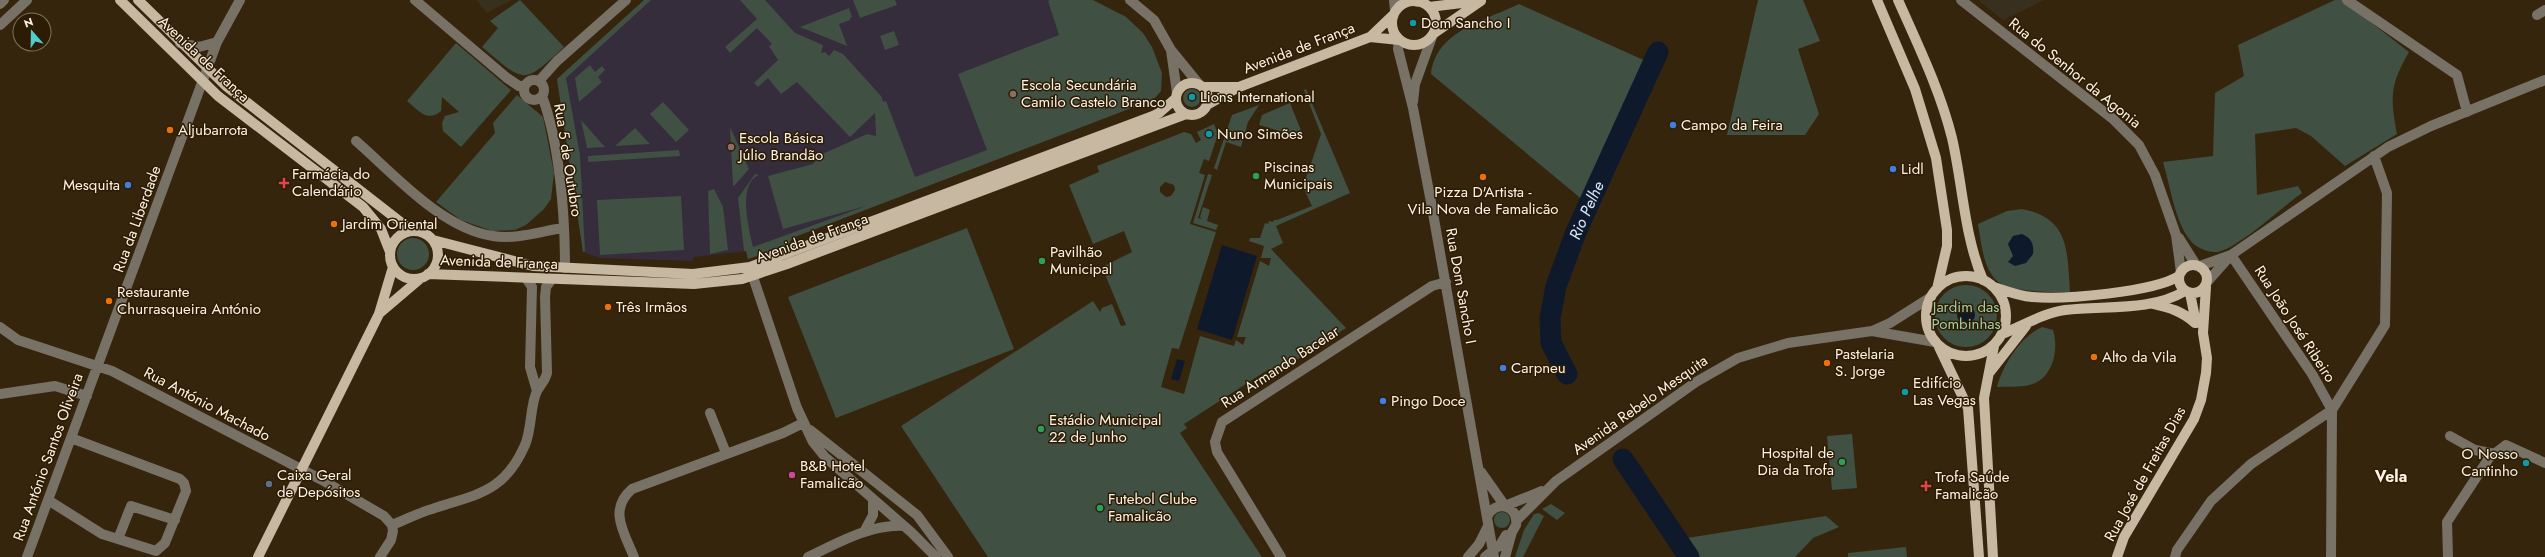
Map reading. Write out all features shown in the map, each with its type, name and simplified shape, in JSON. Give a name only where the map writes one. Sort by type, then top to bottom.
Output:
[{"type":"main road","name":"Avenida de França","points":[[120,0],[218,96],[363,207],[381,229],[390,252],[393,267],[405,277],[540,278],[675,285],[719,282],[751,272],[1186,114]]},
{"type":"main road","name":"Avenida de França","points":[[138,0],[208,71],[369,200],[412,231],[423,233],[433,240],[533,266],[693,274],[751,272],[1153,116],[1176,96]]},
{"type":"main road","points":[[1428,7],[1483,0]]},
{"type":"main road","points":[[1433,34],[1435,17],[1428,7],[1417,1],[1405,3],[1394,13],[1393,31],[1399,40],[1408,45],[1417,45],[1426,41],[1433,34],[1483,0]]},
{"type":"main road","points":[[1877,0],[1916,89],[1936,158],[1947,230],[1947,246],[1937,288]]},
{"type":"main road","points":[[1898,0],[1926,63],[1948,124],[1962,190],[1968,234],[1983,280]]},
{"type":"main road","name":"Avenida de França","points":[[1208,105],[1239,87],[1370,37],[1394,13]]},
{"type":"main road","name":"Avenida de França","points":[[1370,37],[1399,40]]},
{"type":"main road","points":[[1188,83],[1201,85],[1208,95],[1208,105],[1201,113],[1186,114],[1178,108],[1176,96],[1188,83]]},
{"type":"main road","name":"Avenida de França","points":[[1201,85],[1239,87]]},
{"type":"main road","points":[[390,252],[395,240],[412,231]]},
{"type":"main road","name":"Avenida de França","points":[[424,276],[438,258],[433,240]]},
{"type":"main road","points":[[1979,557],[1968,408],[1926,320],[1931,297],[1937,288],[1945,282],[1959,277],[1974,277],[1983,280],[1994,287],[2024,296],[2057,298],[2161,284],[2180,274],[2187,266],[2198,265],[2206,272],[2207,284],[2199,293],[2187,292],[2151,304],[2064,310],[2043,316],[2002,334]]},
{"type":"main road","points":[[258,557],[379,314],[393,267]]},
{"type":"main road","points":[[540,278],[554,276],[565,268]]},
{"type":"main road","points":[[2180,274],[2180,284],[2187,292],[2195,323]]},
{"type":"main road","points":[[379,314],[424,276]]},
{"type":"main road","name":"Rua José de Freitas Dias","points":[[2117,557],[2124,537],[2194,419],[2201,400],[2206,373],[2203,333],[2207,284]]},
{"type":"main road","points":[[1993,557],[1984,398],[1986,378],[1994,346],[2002,334],[2006,322],[2006,309],[2002,297],[1994,287]]},
{"type":"main road","points":[[2151,304],[2174,309],[2186,314],[2203,333]]},
{"type":"main road","points":[[1986,378],[2018,334],[2030,322]]},
{"type":"main road","points":[[1937,344],[1961,356],[1978,354],[1994,346]]},
{"type":"street","points":[[0,4],[4,0]]},
{"type":"street","points":[[0,25],[26,0]]},
{"type":"street","name":"Rua da Liberdade","points":[[98,366],[208,71],[217,42],[240,0]]},
{"type":"street","points":[[414,0],[507,78],[519,86],[525,86]]},
{"type":"street","points":[[539,80],[545,90],[542,96],[537,100],[531,99],[524,92],[525,86],[531,80],[539,80],[557,61],[626,0]]},
{"type":"street","points":[[1130,0],[1154,20],[1171,50],[1201,85]]},
{"type":"street","points":[[1394,0],[1394,13]]},
{"type":"street","name":"Rua do Senhor da Agonia","points":[[1962,0],[2113,119],[2139,145],[2155,175],[2176,235],[2180,274]]},
{"type":"street","points":[[2347,0],[2458,75],[2467,112]]},
{"type":"street","name":"Rua Dom Sancho I","points":[[1412,108],[1415,84],[1433,34]]},
{"type":"street","name":"Rua Dom Sancho I","points":[[1399,40],[1401,64],[1412,108],[1446,282],[1480,470],[1490,555]]},
{"type":"street","points":[[180,43],[199,47],[217,42]]},
{"type":"street","points":[[1171,50],[1176,96]]},
{"type":"street","points":[[2207,284],[2231,255],[2374,156],[2404,138],[2545,80]]},
{"type":"street","name":"Rua 5 de Outubro","points":[[542,96],[552,134],[563,228],[565,268]]},
{"type":"street","name":"Rua 5 de Outubro","points":[[356,141],[426,202],[447,218],[477,232],[494,237],[563,228]]},
{"type":"street","points":[[2175,557],[2177,550],[2211,501],[2251,464],[2332,410],[2385,326],[2387,193],[2374,156]]},
{"type":"street","points":[[2176,235],[2198,265],[2231,255]]},
{"type":"street","name":"Rua João José Ribeiro","points":[[2231,255],[2312,374],[2332,410]]},
{"type":"street","points":[[751,272],[803,423],[825,457],[862,489],[873,501],[907,529],[936,557]]},
{"type":"street","points":[[526,278],[532,287],[530,367],[537,391]]},
{"type":"street","points":[[380,557],[391,540],[392,525],[430,509],[481,494],[501,482],[510,472],[525,444],[537,391],[545,382],[547,373],[545,297],[546,287],[552,279]]},
{"type":"street","name":"Rua Armando Bacelar","points":[[1281,557],[1217,452],[1214,442],[1222,422],[1432,286],[1446,282]]},
{"type":"street","name":"Avenida Rebelo Mesquita","points":[[1505,506],[1527,498],[1547,488],[1696,382],[1725,364],[1750,354],[1788,343],[1872,331],[1890,323],[1931,297]]},
{"type":"street","name":"Rua António Machado","points":[[0,327],[18,340],[112,371],[302,470],[384,516],[392,525]]},
{"type":"street","name":"Avenida Rebelo Mesquita","points":[[1872,331],[1937,344]]},
{"type":"street","name":"Rua António Santos Oliveira","points":[[27,557],[98,366]]},
{"type":"street","points":[[0,394],[55,386],[87,396]]},
{"type":"street","points":[[2331,557],[2332,410]]},
{"type":"street","points":[[710,413],[726,453]]},
{"type":"street","points":[[634,557],[619,518],[619,505],[624,496],[632,489],[783,433],[803,423]]},
{"type":"street","points":[[803,423],[924,522],[948,557]]},
{"type":"street","points":[[2450,436],[2475,450],[2495,454]]},
{"type":"street","points":[[48,500],[95,530],[150,550],[160,550],[165,543],[186,491],[184,483],[71,438]]},
{"type":"street","points":[[2448,557],[2446,522],[2489,458],[2506,445],[2545,463]]},
{"type":"street","name":"Rua Dom Sancho I","points":[[1480,470],[1505,506],[1512,510],[1517,520]]},
{"type":"street","points":[[862,489],[871,479]]},
{"type":"street","name":"Avenida Rebelo Mesquita","points":[[1517,520],[1547,488]]},
{"type":"street","points":[[1494,490],[1510,497],[1527,498]]},
{"type":"street","points":[[864,532],[873,515],[873,501]]},
{"type":"street","points":[[118,539],[131,506],[175,520]]},
{"type":"street","points":[[1468,557],[1479,544],[1492,509],[1505,506]]},
{"type":"street","points":[[1490,555],[1509,534],[1517,520]]},
{"type":"street","points":[[1487,521],[1497,535],[1509,534]]},
{"type":"street","points":[[808,557],[864,532],[890,525],[907,529],[924,522]]},
{"type":"street","points":[[1506,557],[1509,534]]},
{"type":"shaded area","points":[[476,0],[512,0],[487,13]]},
{"type":"shaded area","points":[[644,0],[1093,0],[1126,17],[1143,33],[1158,62],[1162,84],[1156,97],[1147,102],[792,238],[789,245],[748,259],[746,251],[694,257],[692,261],[600,258],[583,252],[557,79]]},
{"type":"shaded area","points":[[1978,0],[2044,0],[2003,20]]},
{"type":"green space","points":[[520,0],[564,47],[540,69],[531,74],[523,75],[507,68],[482,47],[498,28],[490,21]]},
{"type":"green space","points":[[644,0],[651,0],[566,78],[580,155],[585,251],[583,252],[557,79]]},
{"type":"green space","points":[[740,0],[765,0],[795,33],[823,45],[821,53],[825,52],[829,56],[834,50],[843,54],[881,96],[883,102],[886,101],[915,177],[987,150],[958,74],[1059,35],[1048,1],[1050,0],[1093,0],[1126,17],[1143,33],[1152,47],[1162,73],[1161,91],[1156,97],[1147,102],[792,238],[789,245],[748,259],[746,251],[744,251],[738,198],[755,174],[759,175],[752,180],[748,187],[746,197],[747,219],[753,247],[866,206],[783,229],[768,176],[813,164],[818,156],[867,134],[876,136],[875,113],[850,137],[797,82],[781,94],[768,78],[758,87],[754,83],[778,60],[769,46],[772,44],[757,28],[730,53],[725,47],[757,19]]},
{"type":"green space","points":[[853,0],[895,0],[897,5],[860,18]]},
{"type":"green space","points":[[1758,0],[1803,0],[1820,41],[1798,49],[1819,114],[1805,135],[1727,135]]},
{"type":"green space","points":[[2335,0],[2342,0],[2409,52],[2398,74],[2393,92],[2393,110],[2397,134],[2345,166],[2311,136],[2296,128],[2255,134],[2257,195],[2298,186],[2302,193],[2248,235],[2226,249],[2213,252],[2198,247],[2192,243],[2180,223],[2163,162],[2213,156],[2215,93],[2244,76],[2238,45]]},
{"type":"green space","points":[[1519,4],[1648,62],[1584,201],[1431,74],[1435,59],[1442,47],[1453,37],[1465,28]]},
{"type":"green space","points":[[849,8],[852,17],[850,20],[839,24],[847,46],[800,27]]},
{"type":"green space","points":[[894,31],[899,45],[885,50],[880,36]]},
{"type":"green space","points":[[456,43],[511,90],[461,147],[443,131],[442,123],[445,116],[459,112],[442,97],[441,111],[431,116],[423,114],[407,101]]},
{"type":"green space","points":[[590,65],[595,72],[602,66],[605,70],[598,77],[602,82],[579,102],[575,78]]},
{"type":"green space","points":[[1192,89],[1198,92],[1201,98],[1198,104],[1192,107],[1186,104],[1183,98],[1186,92]]},
{"type":"green space","points":[[1306,89],[1350,193],[1276,226],[1283,243],[1271,249],[1346,328],[1273,375],[1269,369],[1184,424],[1187,428],[1180,433],[1262,557],[988,557],[901,426],[1093,301],[1100,312],[1102,308],[1112,304],[1121,326],[1126,325],[1102,267],[1132,252],[1124,231],[1093,244],[1069,185],[1099,172],[1097,166],[1184,132],[1191,134],[1196,143],[1201,140],[1197,132],[1214,124],[1218,134],[1209,161],[1204,159],[1199,173],[1205,175],[1190,224],[1216,232],[1179,349],[1172,348],[1161,387],[1184,394],[1200,336],[1234,346],[1236,340],[1243,345],[1246,337],[1237,337],[1260,261],[1269,266],[1271,258],[1261,258],[1264,246],[1249,241],[1250,238],[1260,238],[1265,223],[1268,224],[1269,221],[1273,222],[1274,220],[1312,206],[1303,187],[1321,134],[1304,90]],"holes":[[[1165,182],[1174,185],[1175,190],[1171,196],[1166,197],[1160,192],[1160,187]]]},
{"type":"green space","points":[[517,95],[543,117],[554,173],[551,199],[544,209],[526,225],[515,230],[492,231],[461,220],[436,202],[495,133],[493,123]]},
{"type":"green space","points":[[663,102],[689,130],[676,142],[650,114]]},
{"type":"green space","points":[[1290,103],[1304,138],[1259,125],[1262,115]]},
{"type":"green space","points":[[1259,105],[1248,122],[1241,147],[1226,142],[1217,170],[1214,168],[1232,115]]},
{"type":"green space","points":[[581,120],[605,147],[587,148]]},
{"type":"green space","points":[[730,127],[749,169],[734,186],[733,185]]},
{"type":"green space","points":[[635,128],[650,144],[615,146]]},
{"type":"green space","points":[[679,150],[680,156],[588,162],[588,156]]},
{"type":"green space","points":[[1208,174],[1212,175],[1198,218],[1202,219],[1200,217],[1203,207],[1210,210],[1207,221],[1218,225],[1216,230],[1193,223]]},
{"type":"green space","points":[[714,189],[723,207],[728,250],[710,254],[708,191]]},
{"type":"green space","points":[[681,196],[684,250],[600,255],[597,200]]},
{"type":"green space","points":[[2022,209],[2038,213],[2049,220],[2057,228],[2063,238],[2068,263],[2070,292],[2021,290],[2002,284],[1992,275],[1983,254],[1978,224],[2007,211]]},
{"type":"green space","points":[[967,228],[1014,349],[836,418],[788,297]]},
{"type":"green space","points":[[413,238],[422,241],[426,245],[429,254],[426,263],[422,267],[413,270],[404,267],[400,263],[397,254],[400,245],[404,241]]},
{"type":"green space","name":"Jardim das Pombinhas","points":[[1966,285],[1978,287],[1988,294],[1995,304],[1997,316],[1995,328],[1988,338],[1978,345],[1966,347],[1954,345],[1944,338],[1937,328],[1935,316],[1937,304],[1944,294],[1954,287]]},
{"type":"green space","points":[[2042,327],[2053,330],[2055,338],[2055,353],[2053,361],[2044,377],[2038,382],[2024,386],[1997,387],[2003,370],[2014,352],[2027,338]]},
{"type":"green space","name":"Hospital de Dia da Trofa","points":[[1852,434],[1857,488],[1832,490],[1827,436]]},
{"type":"green space","points":[[1551,504],[1565,513],[1557,520],[1542,509]]},
{"type":"green space","points":[[1502,512],[1509,517],[1510,520],[1505,527],[1502,528],[1495,523],[1494,520],[1499,513]]},
{"type":"green space","points":[[1539,513],[1544,516],[1523,557],[1515,557],[1524,530],[1534,514]]},
{"type":"green space","points":[[1826,516],[1839,527],[1813,538],[1795,557],[1697,557],[1687,538]]},
{"type":"green space","points":[[1906,547],[1907,557],[1848,557],[1848,553]]},
{"type":"water","points":[[2022,234],[2032,242],[2033,254],[2026,263],[2015,266],[2008,262],[2013,256],[2008,244],[2013,236]]},
{"type":"water","points":[[1222,245],[1257,256],[1232,340],[1197,329]]},
{"type":"water","points":[[1966,306],[1972,309],[1975,315],[1972,321],[1966,324],[1960,321],[1957,315],[1960,309]]},
{"type":"water","points":[[1177,359],[1185,361],[1179,381],[1171,379]]},
{"type":"waterway","name":"Rio Pelhe","points":[[1567,374],[1551,343],[1550,318],[1556,286],[1576,232],[1658,52]]},
{"type":"waterway","name":"Rio Pelhe","points":[[1623,459],[1689,557]]},
{"type":"place","name":"Dom Sancho I","points":[[1413,23]]},
{"type":"place","name":"Escola Secundária Camilo Castelo Branco","points":[[1013,94]]},
{"type":"place","name":"Lions International","points":[[1192,97]]},
{"type":"place","name":"Campo da Feira","points":[[1673,125]]},
{"type":"place","name":"Aljubarrota","points":[[170,130]]},
{"type":"place","name":"Nuno Simões","points":[[1209,134]]},
{"type":"place","name":"Escola Básica Júlio Brandão","points":[[731,147]]},
{"type":"place","name":"Lidl","points":[[1893,169]]},
{"type":"place","name":"Piscinas Municipais","points":[[1256,176]]},
{"type":"place","name":"Pizza D'Artista - Vila Nova de Famalicão","points":[[1483,177]]},
{"type":"place","name":"Farmácia do Calendário","points":[[284,183]]},
{"type":"place","name":"Mesquita","points":[[128,185]]},
{"type":"place","name":"Jardim Oriental","points":[[334,224]]},
{"type":"place","name":"Pavilhão Municipal","points":[[1042,261]]},
{"type":"place","name":"Restaurante Churrasqueira António","points":[[109,301]]},
{"type":"place","name":"Três Irmãos","points":[[608,307]]},
{"type":"place","name":"Alto da Vila","points":[[2094,357]]},
{"type":"place","name":"Pastelaria S. Jorge","points":[[1827,363]]},
{"type":"place","name":"Carpneu","points":[[1503,368]]},
{"type":"place","name":"Edifício Las Vegas","points":[[1905,392]]},
{"type":"place","name":"Pingo Doce","points":[[1383,401]]},
{"type":"place","name":"Estádio Municipal 22 de Junho","points":[[1041,429]]},
{"type":"place","name":"Hospital de Dia da Trofa","points":[[1842,462]]},
{"type":"place","name":"O Nosso Cantinho","points":[[2526,463]]},
{"type":"place","name":"B&B Hotel Famalicão","points":[[792,475]]},
{"type":"place","name":"Caixa Geral de Depósitos","points":[[269,484]]},
{"type":"place","name":"Trofa Saúde Famalicão","points":[[1926,486]]},
{"type":"place","name":"Futebol Clube Famalicão","points":[[1100,508]]},
{"type":"district","name":"Vela","points":[[2391,476]]}]
